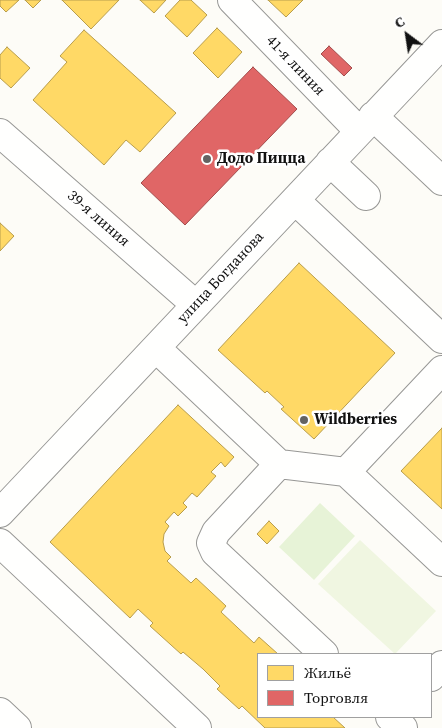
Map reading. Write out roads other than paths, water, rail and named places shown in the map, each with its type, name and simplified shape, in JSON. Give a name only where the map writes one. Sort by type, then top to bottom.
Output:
[{"type":"street","name":"41-я линия","points":[[232,0],[366,124],[442,181]]},
{"type":"street","name":"улица Богданова","points":[[0,513],[442,44]]},
{"type":"street","name":"39-я линия","points":[[0,134],[196,305]]},
{"type":"street","points":[[330,162],[366,196]]},
{"type":"street","points":[[295,200],[442,338]]},
{"type":"street","points":[[156,348],[279,464],[346,472],[442,562]]},
{"type":"street","points":[[346,472],[442,370]]},
{"type":"street","points":[[279,464],[216,532],[211,543],[215,552],[323,653]]},
{"type":"street","points":[[0,543],[197,728]]},
{"type":"street","points":[[432,676],[442,665]]},
{"type":"street","points":[[0,712],[17,728]]},
{"type":"place","name":"Додо Пицца","points":[[207,159]]},
{"type":"place","name":"Wildberries","points":[[304,420]]}]
